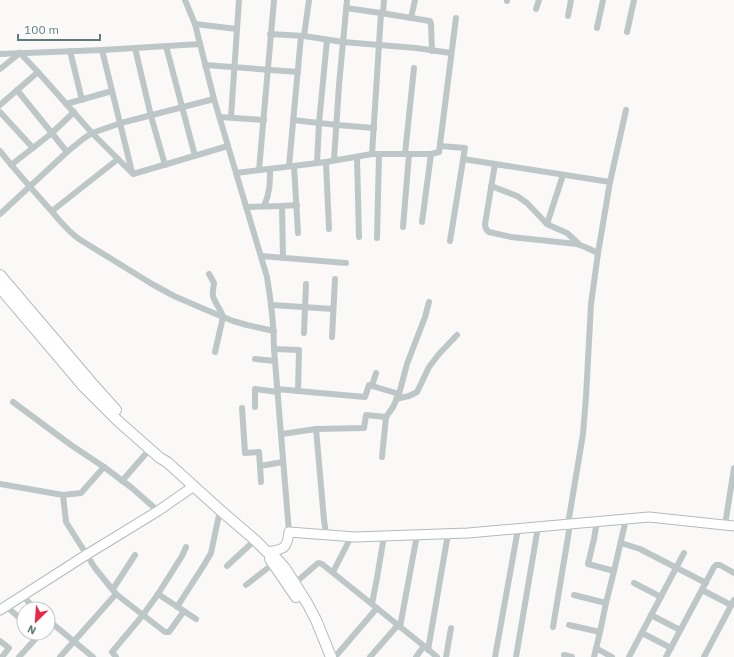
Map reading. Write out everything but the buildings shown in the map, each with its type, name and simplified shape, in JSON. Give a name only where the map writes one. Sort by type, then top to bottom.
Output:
[{"type":"main road","points":[[0,275],[122,417],[162,455],[167,462]]},
{"type":"main road","points":[[0,288],[84,387],[118,421],[160,458],[167,462],[255,540],[266,552],[303,608],[310,621],[324,657]]},
{"type":"main road","points":[[266,552],[276,558],[285,568],[302,594],[316,620],[331,657]]},
{"type":"street","points":[[186,0],[195,24],[214,99],[267,277],[272,305],[277,391],[282,434],[289,532],[288,542],[282,549],[266,552]]},
{"type":"street","points":[[231,117],[239,0]]},
{"type":"street","points":[[259,170],[274,0]]},
{"type":"street","points":[[298,233],[297,205],[292,166],[294,120],[298,72],[309,0]]},
{"type":"street","points":[[334,160],[347,0]]},
{"type":"street","points":[[377,238],[374,128],[379,45],[384,0]]},
{"type":"street","points":[[411,18],[415,0]]},
{"type":"street","points":[[536,9],[539,0]]},
{"type":"street","points":[[568,16],[571,0]]},
{"type":"street","points":[[597,28],[603,0]]},
{"type":"street","points":[[627,32],[634,0]]},
{"type":"street","points":[[346,8],[427,20],[431,22],[432,51]]},
{"type":"street","points":[[236,173],[326,162],[375,154],[431,154],[439,152],[456,18]]},
{"type":"street","points":[[195,24],[237,29]]},
{"type":"street","points":[[270,34],[303,36],[343,42],[451,53]]},
{"type":"street","points":[[317,163],[319,123],[327,40]]},
{"type":"street","points":[[0,54],[200,44]]},
{"type":"street","points":[[166,46],[195,156]]},
{"type":"street","points":[[135,48],[151,116],[165,165]]},
{"type":"street","points":[[102,50],[133,174]]},
{"type":"street","points":[[70,51],[82,100]]},
{"type":"street","points":[[0,69],[20,53]]},
{"type":"street","points":[[20,53],[92,133],[133,174]]},
{"type":"street","points":[[205,64],[298,72]]},
{"type":"street","points":[[403,227],[414,68]]},
{"type":"street","points":[[0,105],[38,72]]},
{"type":"street","points":[[17,90],[67,152]]},
{"type":"street","points":[[66,104],[112,90]]},
{"type":"street","points":[[1,210],[67,152],[92,133],[121,123],[214,99]]},
{"type":"street","points":[[553,627],[583,434],[592,304],[598,253],[610,182],[626,110]]},
{"type":"street","points":[[0,112],[33,148]]},
{"type":"street","points":[[11,165],[52,133],[74,112]]},
{"type":"street","points":[[220,117],[264,120]]},
{"type":"street","points":[[294,120],[374,128]]},
{"type":"street","points":[[133,174],[228,146]]},
{"type":"street","points":[[440,146],[465,148],[450,241]]},
{"type":"street","points":[[0,151],[70,232],[152,284],[198,307],[233,321],[274,331]]},
{"type":"street","points":[[422,222],[431,154]]},
{"type":"street","points":[[357,157],[359,237]]},
{"type":"street","points":[[463,158],[610,182]]},
{"type":"street","points":[[52,211],[118,159]]},
{"type":"street","points":[[326,162],[329,229]]},
{"type":"street","points":[[495,164],[485,228],[490,232],[512,237],[580,245],[598,253]]},
{"type":"street","points":[[264,206],[270,189],[270,169]]},
{"type":"street","points":[[547,224],[563,175]]},
{"type":"street","points":[[491,186],[517,196],[527,203],[547,224],[568,232],[580,245]]},
{"type":"street","points":[[246,207],[297,205]]},
{"type":"street","points":[[282,206],[283,258]]},
{"type":"street","points":[[261,256],[346,263]]},
{"type":"street","points":[[209,274],[214,283],[212,293],[213,297],[222,312],[215,352]]},
{"type":"street","points":[[332,337],[335,279]]},
{"type":"street","points":[[304,333],[306,284]]},
{"type":"street","points":[[382,457],[386,417],[398,397],[407,364],[425,317],[429,302]]},
{"type":"street","points":[[272,305],[333,309]]},
{"type":"street","points":[[255,407],[254,389],[365,397],[369,385],[398,397],[409,396],[417,392],[429,367],[457,335]]},
{"type":"street","points":[[274,349],[299,350],[298,391]]},
{"type":"street","points":[[255,359],[275,361]]},
{"type":"street","points":[[372,386],[376,373]]},
{"type":"street","points":[[13,402],[122,480],[158,511]]},
{"type":"street","points":[[242,408],[245,453],[258,452],[261,482]]},
{"type":"street","points":[[282,434],[316,429],[364,428],[366,415],[386,417]]},
{"type":"street","points":[[316,429],[326,534]]},
{"type":"street","points":[[122,480],[150,449]]},
{"type":"street","points":[[260,466],[283,462]]},
{"type":"street","points":[[0,484],[62,495],[82,493],[104,467]]},
{"type":"street","points":[[289,532],[351,537],[448,534],[649,517],[729,526],[734,468]]},
{"type":"street","points":[[16,617],[3,608],[158,511],[194,486]]},
{"type":"street","points":[[62,495],[66,522],[86,555],[114,592],[165,632],[169,632],[184,611]]},
{"type":"street","points":[[177,607],[204,566],[211,552],[220,510]]},
{"type":"street","points":[[594,657],[626,519]]},
{"type":"street","points":[[597,522],[588,564],[614,571]]},
{"type":"street","points":[[516,657],[538,527]]},
{"type":"street","points":[[495,657],[518,529]]},
{"type":"street","points":[[416,657],[426,648],[448,534]]},
{"type":"street","points":[[370,657],[399,626],[417,535]]},
{"type":"street","points":[[335,657],[374,606],[384,536]]},
{"type":"street","points":[[333,572],[351,537]]},
{"type":"street","points":[[227,566],[255,540]]},
{"type":"street","points":[[621,543],[640,549],[706,583]]},
{"type":"street","points":[[112,655],[158,594],[186,547]]},
{"type":"street","points":[[629,657],[684,553]]},
{"type":"street","points":[[60,657],[114,592],[135,555]]},
{"type":"street","points":[[295,583],[319,563],[322,564],[437,657]]},
{"type":"street","points":[[246,585],[273,564]]},
{"type":"street","points":[[666,657],[716,565],[734,573]]},
{"type":"street","points":[[634,583],[661,597]]},
{"type":"street","points":[[702,590],[733,602],[704,657]]},
{"type":"street","points":[[158,594],[196,619]]},
{"type":"street","points":[[574,595],[606,604]]},
{"type":"street","points":[[23,596],[28,601]]},
{"type":"street","points":[[651,615],[680,630]]},
{"type":"street","points":[[569,625],[600,632]]},
{"type":"street","points":[[56,627],[93,657]]},
{"type":"street","points":[[446,657],[451,628]]},
{"type":"street","points":[[642,633],[671,648]]},
{"type":"street","points":[[0,641],[9,648],[2,657]]},
{"type":"street","points":[[19,657],[33,641]]},
{"type":"street","points":[[596,648],[612,657]]},
{"type":"street","points":[[564,655],[572,657]]}]
